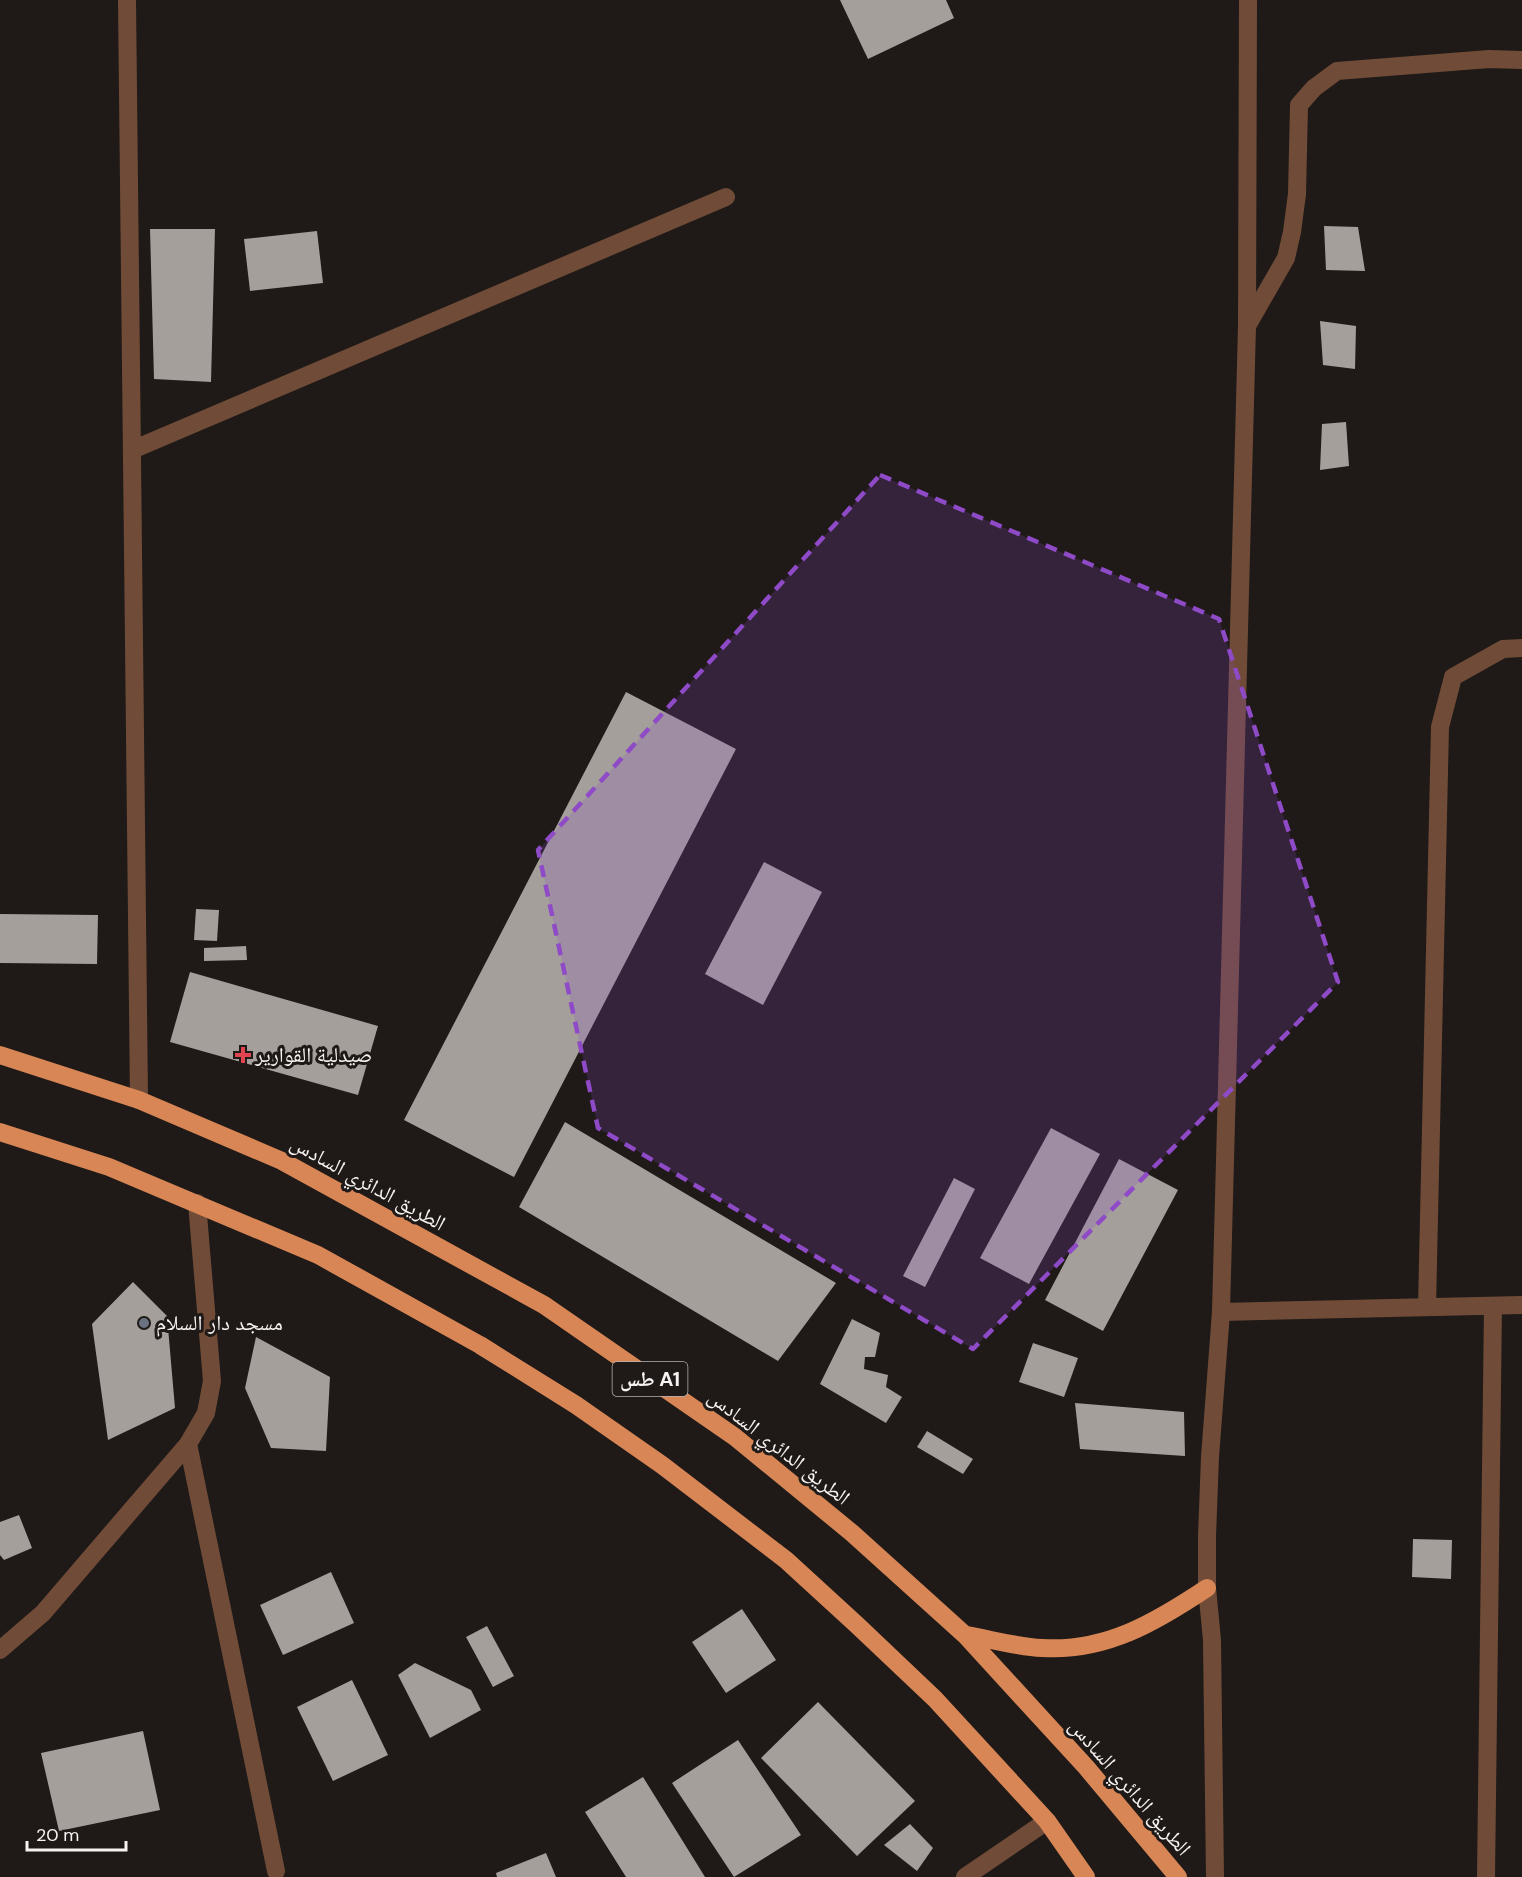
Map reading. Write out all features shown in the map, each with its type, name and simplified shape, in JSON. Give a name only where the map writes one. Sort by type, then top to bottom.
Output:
[{"type":"highway","name":"الطريق الدائري السادس","points":[[0,1055],[139,1100],[282,1161],[544,1305],[735,1437],[852,1533],[965,1635],[1086,1767],[1178,1877]]},
{"type":"highway","name":"طس A1","points":[[0,1132],[109,1167],[318,1256],[480,1345],[576,1406],[662,1465],[786,1560],[857,1625],[935,1699],[1047,1821],[1086,1877]]},
{"type":"highway","points":[[965,1635],[1042,1648],[1087,1646],[1133,1632],[1172,1611],[1207,1588]]},
{"type":"street","points":[[127,0],[139,1100]]},
{"type":"street","points":[[1215,1877],[1212,1640],[1207,1588],[1210,1457],[1221,1312],[1247,326],[1248,0]]},
{"type":"street","points":[[1247,326],[1286,258],[1297,194],[1299,105],[1314,88],[1337,71],[1489,59],[1522,60]]},
{"type":"street","points":[[132,450],[726,197]]},
{"type":"street","points":[[1427,1307],[1440,727],[1453,677],[1503,649],[1522,648]]},
{"type":"street","points":[[0,1650],[43,1613],[188,1444],[206,1413],[212,1381],[197,1203]]},
{"type":"street","points":[[1221,1312],[1522,1305]]},
{"type":"street","points":[[1486,1877],[1493,1306]]},
{"type":"street","points":[[188,1444],[276,1871]]},
{"type":"street","points":[[965,1877],[1047,1821]]},
{"type":"highlighted area","points":[[880,475],[1219,619],[1338,982],[973,1349],[598,1128],[538,850]]},
{"type":"building","points":[[840,0],[946,0],[954,18],[868,59]]},
{"type":"building","points":[[1324,226],[1358,227],[1365,271],[1326,270]]},
{"type":"building","points":[[150,229],[215,229],[211,382],[154,379]]},
{"type":"building","points":[[317,231],[323,283],[250,291],[244,239]]},
{"type":"building","points":[[1320,321],[1356,326],[1355,369],[1323,365]]},
{"type":"building","points":[[1346,422],[1349,466],[1320,470],[1322,424]]},
{"type":"building","points":[[626,692],[736,749],[514,1177],[404,1120]]},
{"type":"building","points":[[764,862],[822,892],[763,1005],[705,974]]},
{"type":"building","points":[[196,909],[219,910],[217,941],[194,940]]},
{"type":"building","points":[[0,914],[98,915],[97,964],[0,963]]},
{"type":"building","points":[[246,946],[247,960],[204,961],[204,948]]},
{"type":"building","points":[[190,972],[378,1026],[358,1095],[170,1042]]},
{"type":"building","points":[[565,1122],[836,1283],[778,1361],[519,1207]]},
{"type":"building","points":[[1051,1128],[1100,1154],[1029,1284],[980,1258]]},
{"type":"building","points":[[1119,1159],[1178,1190],[1103,1331],[1045,1300]]},
{"type":"building","points":[[954,1178],[975,1189],[925,1287],[903,1276]]},
{"type":"building","points":[[133,1282],[167,1316],[175,1408],[108,1440],[92,1324]]},
{"type":"building","points":[[852,1319],[880,1333],[875,1357],[865,1357],[864,1369],[888,1375],[886,1387],[902,1397],[886,1423],[820,1384]]},
{"type":"building","points":[[256,1337],[330,1377],[326,1451],[271,1448],[245,1388]]},
{"type":"building","points":[[1033,1343],[1078,1358],[1064,1397],[1019,1382]]},
{"type":"building","points":[[1075,1403],[1184,1412],[1185,1456],[1080,1449]]},
{"type":"building","points":[[927,1431],[973,1459],[963,1474],[917,1447]]},
{"type":"building","points":[[19,1515],[32,1548],[4,1560],[0,1555],[0,1522]]},
{"type":"building","points":[[1413,1539],[1452,1540],[1451,1579],[1412,1577]]},
{"type":"building","points":[[331,1572],[354,1623],[283,1655],[260,1605]]},
{"type":"building","points":[[742,1609],[776,1660],[726,1693],[692,1642]]},
{"type":"building","points":[[487,1626],[514,1676],[493,1687],[466,1637]]},
{"type":"building","points":[[415,1663],[471,1690],[481,1710],[430,1738],[398,1675]]},
{"type":"building","points":[[352,1680],[388,1755],[333,1781],[297,1707]]},
{"type":"building","points":[[818,1702],[915,1801],[857,1856],[761,1758]]},
{"type":"building","points":[[143,1731],[160,1810],[59,1831],[41,1753]]},
{"type":"building","points":[[738,1740],[801,1835],[734,1877],[672,1783]]},
{"type":"building","points":[[643,1777],[705,1877],[626,1877],[585,1812]]},
{"type":"building","points":[[910,1824],[933,1848],[917,1871],[884,1845]]},
{"type":"building","points":[[546,1853],[556,1877],[497,1877],[496,1873]]},
{"type":"place","name":"صيدلية القوارير","points":[[243,1055]]},
{"type":"place","name":"مسجد دار السلام","points":[[144,1323]]}]
